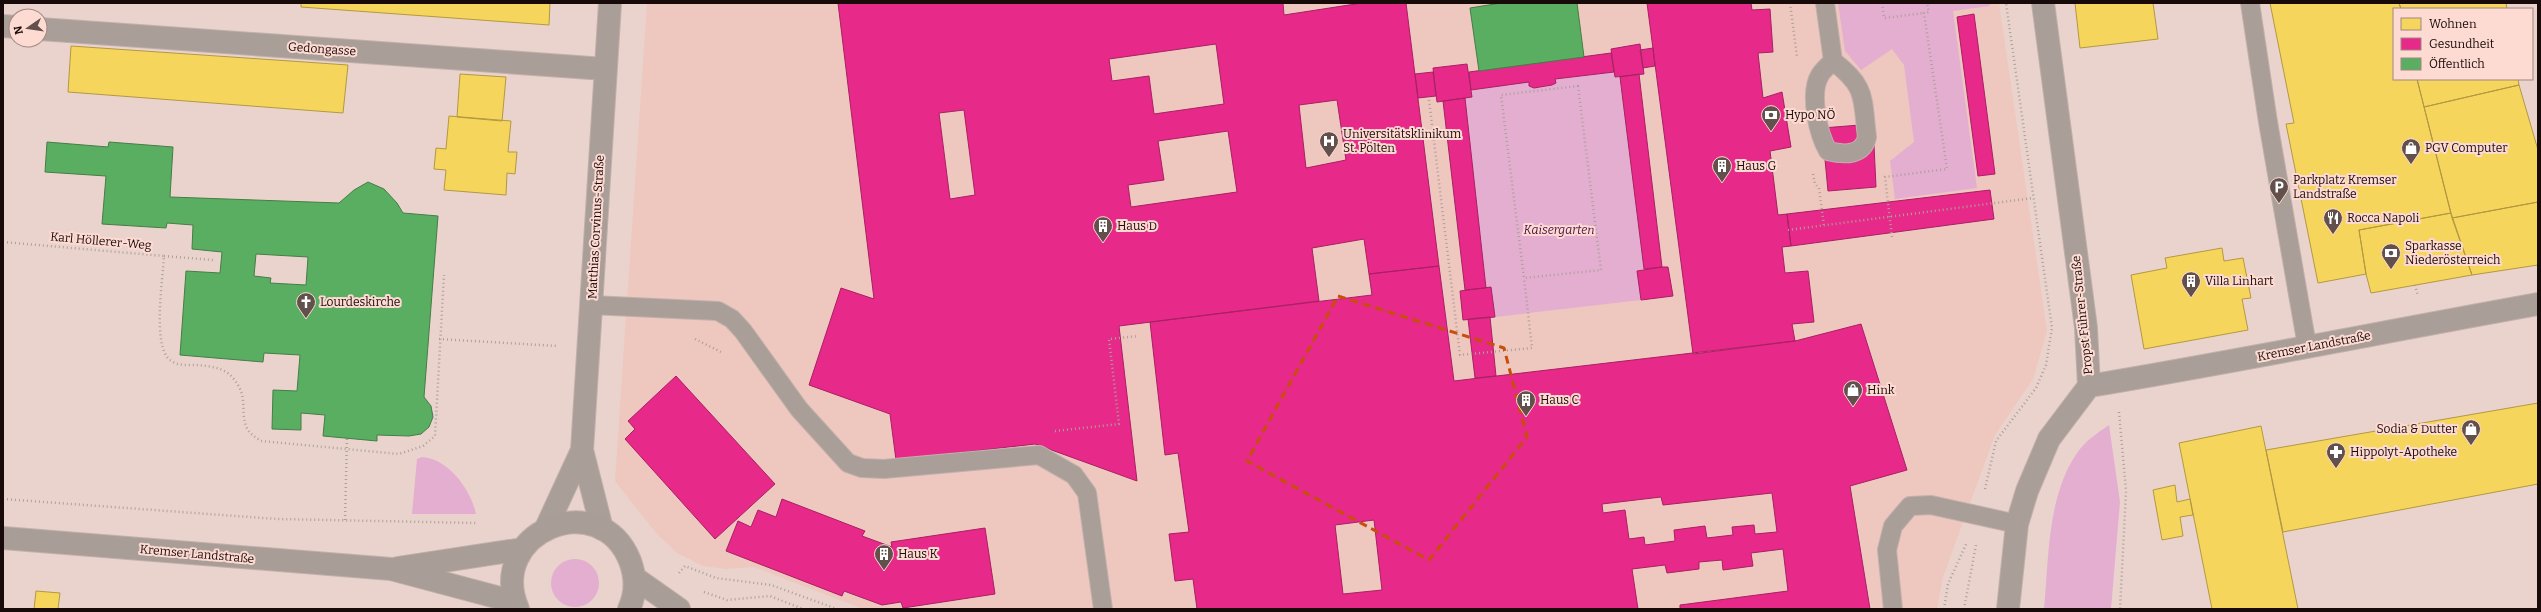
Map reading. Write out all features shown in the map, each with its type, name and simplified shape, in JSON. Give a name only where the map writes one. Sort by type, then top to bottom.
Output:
[{"type":"main road","points":[[517,605],[513,575],[523,549],[533,537],[546,528],[561,523],[577,522],[602,529],[621,545],[628,555],[635,578],[634,592],[628,609]]},
{"type":"main road","name":"Kremser Landstraße","points":[[3,538],[391,569],[517,605]]},
{"type":"main road","name":"Kremser Landstraße","points":[[391,569],[523,549]]},
{"type":"main road","points":[[635,578],[674,606]]},
{"type":"street","name":"Matthias Corvinus-Straße","points":[[602,529],[582,450],[610,3]]},
{"type":"street","name":"Propst Führer-Straße","points":[[2008,609],[2017,524],[2027,491],[2049,439],[2089,386],[2086,328],[2043,3]]},
{"type":"street","name":"Gedongasse","points":[[48,29],[605,69]]},
{"type":"street","name":"Kremser Landstraße","points":[[2089,386],[2210,366],[2307,346],[2538,304]]},
{"type":"street","name":"Matthias Corvinus-Straße","points":[[546,528],[582,450]]},
{"type":"lane","points":[[1825,3],[1833,61],[1854,78],[1861,90],[1867,137],[1866,144],[1858,152],[1842,155],[1828,151],[1821,139],[1814,93],[1820,76],[1833,61]]},
{"type":"lane","points":[[2250,3],[2268,122],[2307,346]]},
{"type":"lane","points":[[591,305],[718,311],[732,319],[744,331],[799,409],[832,448],[848,463],[862,468],[884,469],[1039,455],[1074,475],[1087,493],[1103,609]]},
{"type":"lane","points":[[1893,609],[1887,550],[1893,526],[1910,506],[1931,506],[2017,524]]},
{"type":"path","points":[[1882,3],[1884,18],[1928,12],[1927,3]]},
{"type":"path","points":[[1964,609],[1975,554],[1978,516],[1996,441],[2036,388],[2046,365],[2052,328],[2006,3]]},
{"type":"path","points":[[1892,237],[1885,177],[1947,170],[1924,13]]},
{"type":"path","points":[[1429,100],[1460,355],[1532,348],[1502,95],[1542,89],[1578,86],[1601,270],[1524,278]]},
{"type":"path","points":[[1788,230],[2034,198]]},
{"type":"path","name":"Karl Höllerer-Weg","points":[[3,242],[164,256],[160,334],[162,349],[169,360],[178,364],[210,366],[221,370],[232,377],[241,390],[245,405],[245,426],[250,434],[260,441],[347,449]]},
{"type":"path","points":[[164,256],[213,260]]},
{"type":"path","points":[[347,449],[399,454],[423,446],[435,436],[439,339],[444,275]]},
{"type":"path","points":[[1049,432],[1119,424],[1109,339],[1139,336]]},
{"type":"path","points":[[439,339],[589,348]]},
{"type":"path","points":[[2116,382],[2126,491],[2120,609]]},
{"type":"path","points":[[345,520],[347,438]]},
{"type":"path","points":[[3,499],[277,519],[483,523]]},
{"type":"path","points":[[1944,609],[1948,584],[1978,516]]},
{"type":"path","points":[[674,606],[674,579],[685,566],[716,578],[771,585],[837,609]]},
{"type":"path","points":[[698,591],[727,600],[770,596],[803,609]]},
{"type":"highlighted area","points":[[1338,296],[1504,348],[1527,437],[1429,560],[1247,461]]},
{"type":"shaded area","name":"Universitätsklinikum St. Pölten","points":[[647,3],[1999,3],[2047,331],[2033,379],[1995,435],[1943,577],[1937,609],[863,609],[754,567],[726,569],[703,566],[677,553],[656,533],[615,481]]},
{"type":"green space","points":[[1838,3],[1989,3],[1990,6],[1953,11],[1977,188],[1895,199],[1890,161],[1914,142],[1904,65],[1892,49],[1861,70],[1845,51]]},
{"type":"green space","name":"Kaisergarten","points":[[1614,72],[1615,77],[1620,77],[1644,269],[1637,271],[1641,300],[1495,317],[1491,288],[1486,288],[1465,98],[1472,97],[1471,90],[1529,82],[1529,86],[1543,87],[1556,83],[1556,79]]},
{"type":"green space","points":[[2109,425],[2120,502],[2111,609],[2044,609],[2049,547],[2055,505],[2061,485],[2069,466],[2083,445]]},
{"type":"green space","points":[[422,457],[441,463],[457,477],[469,495],[476,514],[412,514],[417,459]]},
{"type":"green space","points":[[570,559],[580,559],[592,566],[599,578],[599,588],[592,600],[580,607],[570,607],[562,603],[555,596],[551,588],[551,578],[555,570],[562,563]]},
{"type":"building: Wohnen","points":[[301,3],[550,3],[549,25],[301,7]]},
{"type":"building: Wohnen","points":[[2075,3],[2153,3],[2158,39],[2080,48]]},
{"type":"building: Wohnen","points":[[2270,3],[2399,3],[2401,8],[2393,8],[2393,80],[2417,80],[2451,213],[2359,230],[2366,274],[2318,283],[2286,124],[2294,123]]},
{"type":"building: Wohnen","points":[[2399,3],[2506,3],[2507,8],[2401,8]]},
{"type":"building: Wohnen","points":[[71,46],[348,65],[343,113],[68,92]]},
{"type":"building: Wohnen","points":[[460,74],[506,77],[502,121],[457,117]]},
{"type":"building: Wohnen","points":[[2417,80],[2518,80],[2519,85],[2424,107]]},
{"type":"building: Wohnen","points":[[2519,85],[2538,150],[2538,202],[2452,218],[2424,107]]},
{"type":"building: Wohnen","points":[[449,116],[511,121],[508,152],[517,152],[515,174],[507,173],[506,195],[444,190],[446,170],[434,169],[436,148],[446,149]]},
{"type":"building: Wohnen","points":[[2538,202],[2538,265],[2472,275],[2452,218]]},
{"type":"building: Wohnen","points":[[2451,213],[2472,275],[2371,293],[2366,274],[2359,230]]},
{"type":"building: Wohnen","name":"Villa Linhart","points":[[2222,248],[2224,261],[2243,258],[2251,298],[2242,299],[2248,330],[2144,349],[2131,275],[2167,268],[2165,258]]},
{"type":"building: Wohnen","points":[[2538,403],[2538,484],[2283,532],[2266,450]]},
{"type":"building: Wohnen","points":[[2261,426],[2298,609],[2212,609],[2179,443]]},
{"type":"building: Wohnen","points":[[2175,485],[2177,502],[2190,499],[2193,515],[2180,517],[2183,536],[2162,540],[2153,490]]},
{"type":"building: Wohnen","points":[[36,591],[60,593],[58,609],[34,609]]},
{"type":"building: Gesundheit","name":"Haus D","points":[[838,3],[1283,3],[1284,15],[1362,3],[1406,3],[1439,266],[1369,274],[1364,239],[1312,248],[1319,301],[1119,326],[1137,481],[1035,444],[896,460],[890,414],[809,385],[841,288],[874,299]],"holes":[[[1216,44],[1224,104],[1154,114],[1149,76],[1112,81],[1109,59]],[[1337,100],[1346,160],[1306,168],[1299,105]],[[964,110],[975,195],[950,199],[939,113]],[[1228,131],[1237,192],[1131,207],[1128,185],[1164,180],[1158,141]]]},
{"type":"building: Gesundheit","name":"Haus G","points":[[1647,3],[1751,3],[1752,10],[1770,9],[1773,52],[1758,53],[1763,98],[1782,92],[1791,147],[1770,151],[1778,215],[1787,214],[1791,246],[1782,247],[1785,273],[1808,271],[1814,322],[1792,324],[1795,341],[1693,354]]},
{"type":"building: Gesundheit","points":[[1974,14],[1995,174],[1978,176],[1957,17]]},
{"type":"building: Gesundheit","points":[[1640,44],[1644,74],[1615,77],[1611,49]]},
{"type":"building: Gesundheit","points":[[1653,48],[1655,66],[1643,68],[1640,50]]},
{"type":"building: Gesundheit","points":[[1611,53],[1614,72],[1555,79],[1556,83],[1552,85],[1534,88],[1529,86],[1529,82],[1471,90],[1469,72]]},
{"type":"building: Gesundheit","points":[[1467,64],[1472,97],[1437,102],[1433,68]]},
{"type":"building: Gesundheit","points":[[1433,72],[1436,96],[1418,98],[1415,74]]},
{"type":"building: Gesundheit","points":[[1639,74],[1662,267],[1644,269],[1620,77]]},
{"type":"building: Gesundheit","points":[[1465,98],[1486,288],[1465,290],[1443,101]]},
{"type":"building: Gesundheit","points":[[1873,124],[1876,187],[1828,191],[1822,128]]},
{"type":"building: Gesundheit","points":[[1990,190],[1994,219],[1791,246],[1787,214]]},
{"type":"building: Gesundheit","name":"Haus C","points":[[1439,266],[1454,381],[1795,341],[1861,324],[1907,470],[1850,486],[1870,609],[1680,609],[1680,605],[1788,591],[1783,549],[1751,553],[1753,566],[1723,570],[1722,560],[1699,562],[1699,569],[1667,573],[1665,565],[1632,569],[1638,609],[1197,609],[1193,579],[1175,581],[1169,534],[1189,532],[1178,453],[1165,455],[1150,322],[1372,295],[1369,274]],"holes":[[[1772,493],[1777,532],[1755,534],[1754,525],[1732,527],[1733,535],[1707,538],[1705,526],[1674,530],[1675,541],[1645,545],[1644,537],[1629,539],[1625,510],[1603,513],[1602,504],[1661,497],[1663,505]],[[1374,520],[1382,590],[1343,594],[1335,525]]]},
{"type":"building: Gesundheit","points":[[1668,267],[1673,296],[1641,300],[1637,271]]},
{"type":"building: Gesundheit","points":[[1491,287],[1495,317],[1463,320],[1460,291]]},
{"type":"building: Gesundheit","points":[[1490,317],[1496,376],[1475,378],[1468,319]]},
{"type":"building: Gesundheit","points":[[676,376],[775,484],[715,539],[625,439],[635,429],[628,421]]},
{"type":"building: Gesundheit","name":"Haus K","points":[[782,499],[865,531],[862,536],[892,547],[891,542],[985,528],[995,594],[903,608],[901,602],[882,605],[844,591],[842,596],[726,551],[738,521],[751,527],[758,510],[776,517]]},
{"type":"building: Öffentlich","points":[[1501,3],[1577,3],[1584,57],[1479,71],[1470,8]]},
{"type":"building: Öffentlich","name":"Lourdeskirche","points":[[47,142],[108,147],[109,142],[173,147],[170,197],[339,203],[354,190],[368,182],[384,189],[397,203],[403,213],[438,216],[424,397],[431,406],[433,417],[429,427],[421,434],[409,436],[377,435],[377,441],[323,436],[325,415],[301,413],[301,430],[272,429],[273,390],[297,391],[300,355],[264,353],[263,362],[180,355],[186,271],[220,273],[222,252],[192,249],[193,225],[167,223],[166,228],[102,224],[106,176],[45,172]],"holes":[[[256,254],[308,257],[306,285],[270,283],[271,278],[254,276]]]},
{"type":"place","name":"Hypo NÖ","points":[[1771,132]]},
{"type":"place","name":"Universitätsklinikum St. Pölten","points":[[1329,158]]},
{"type":"place","name":"PGV Computer","points":[[2411,165]]},
{"type":"place","name":"Haus G","points":[[1722,183]]},
{"type":"place","name":"Parkplatz Kremser Landstraße","points":[[2279,204]]},
{"type":"place","name":"Rocca Napoli","points":[[2333,235]]},
{"type":"place","name":"Haus D","points":[[1103,243]]},
{"type":"place","name":"Sparkasse Niederösterreich","points":[[2391,270]]},
{"type":"place","name":"Villa Linhart","points":[[2191,298]]},
{"type":"place","name":"Lourdeskirche","points":[[306,319]]},
{"type":"place","name":"Hink","points":[[1853,407]]},
{"type":"place","name":"Haus C","points":[[1526,417]]},
{"type":"place","name":"Sodia & Dutter","points":[[2471,446]]},
{"type":"place","name":"Hippolyt-Apotheke","points":[[2336,469]]},
{"type":"place","name":"Haus K","points":[[884,571]]}]
